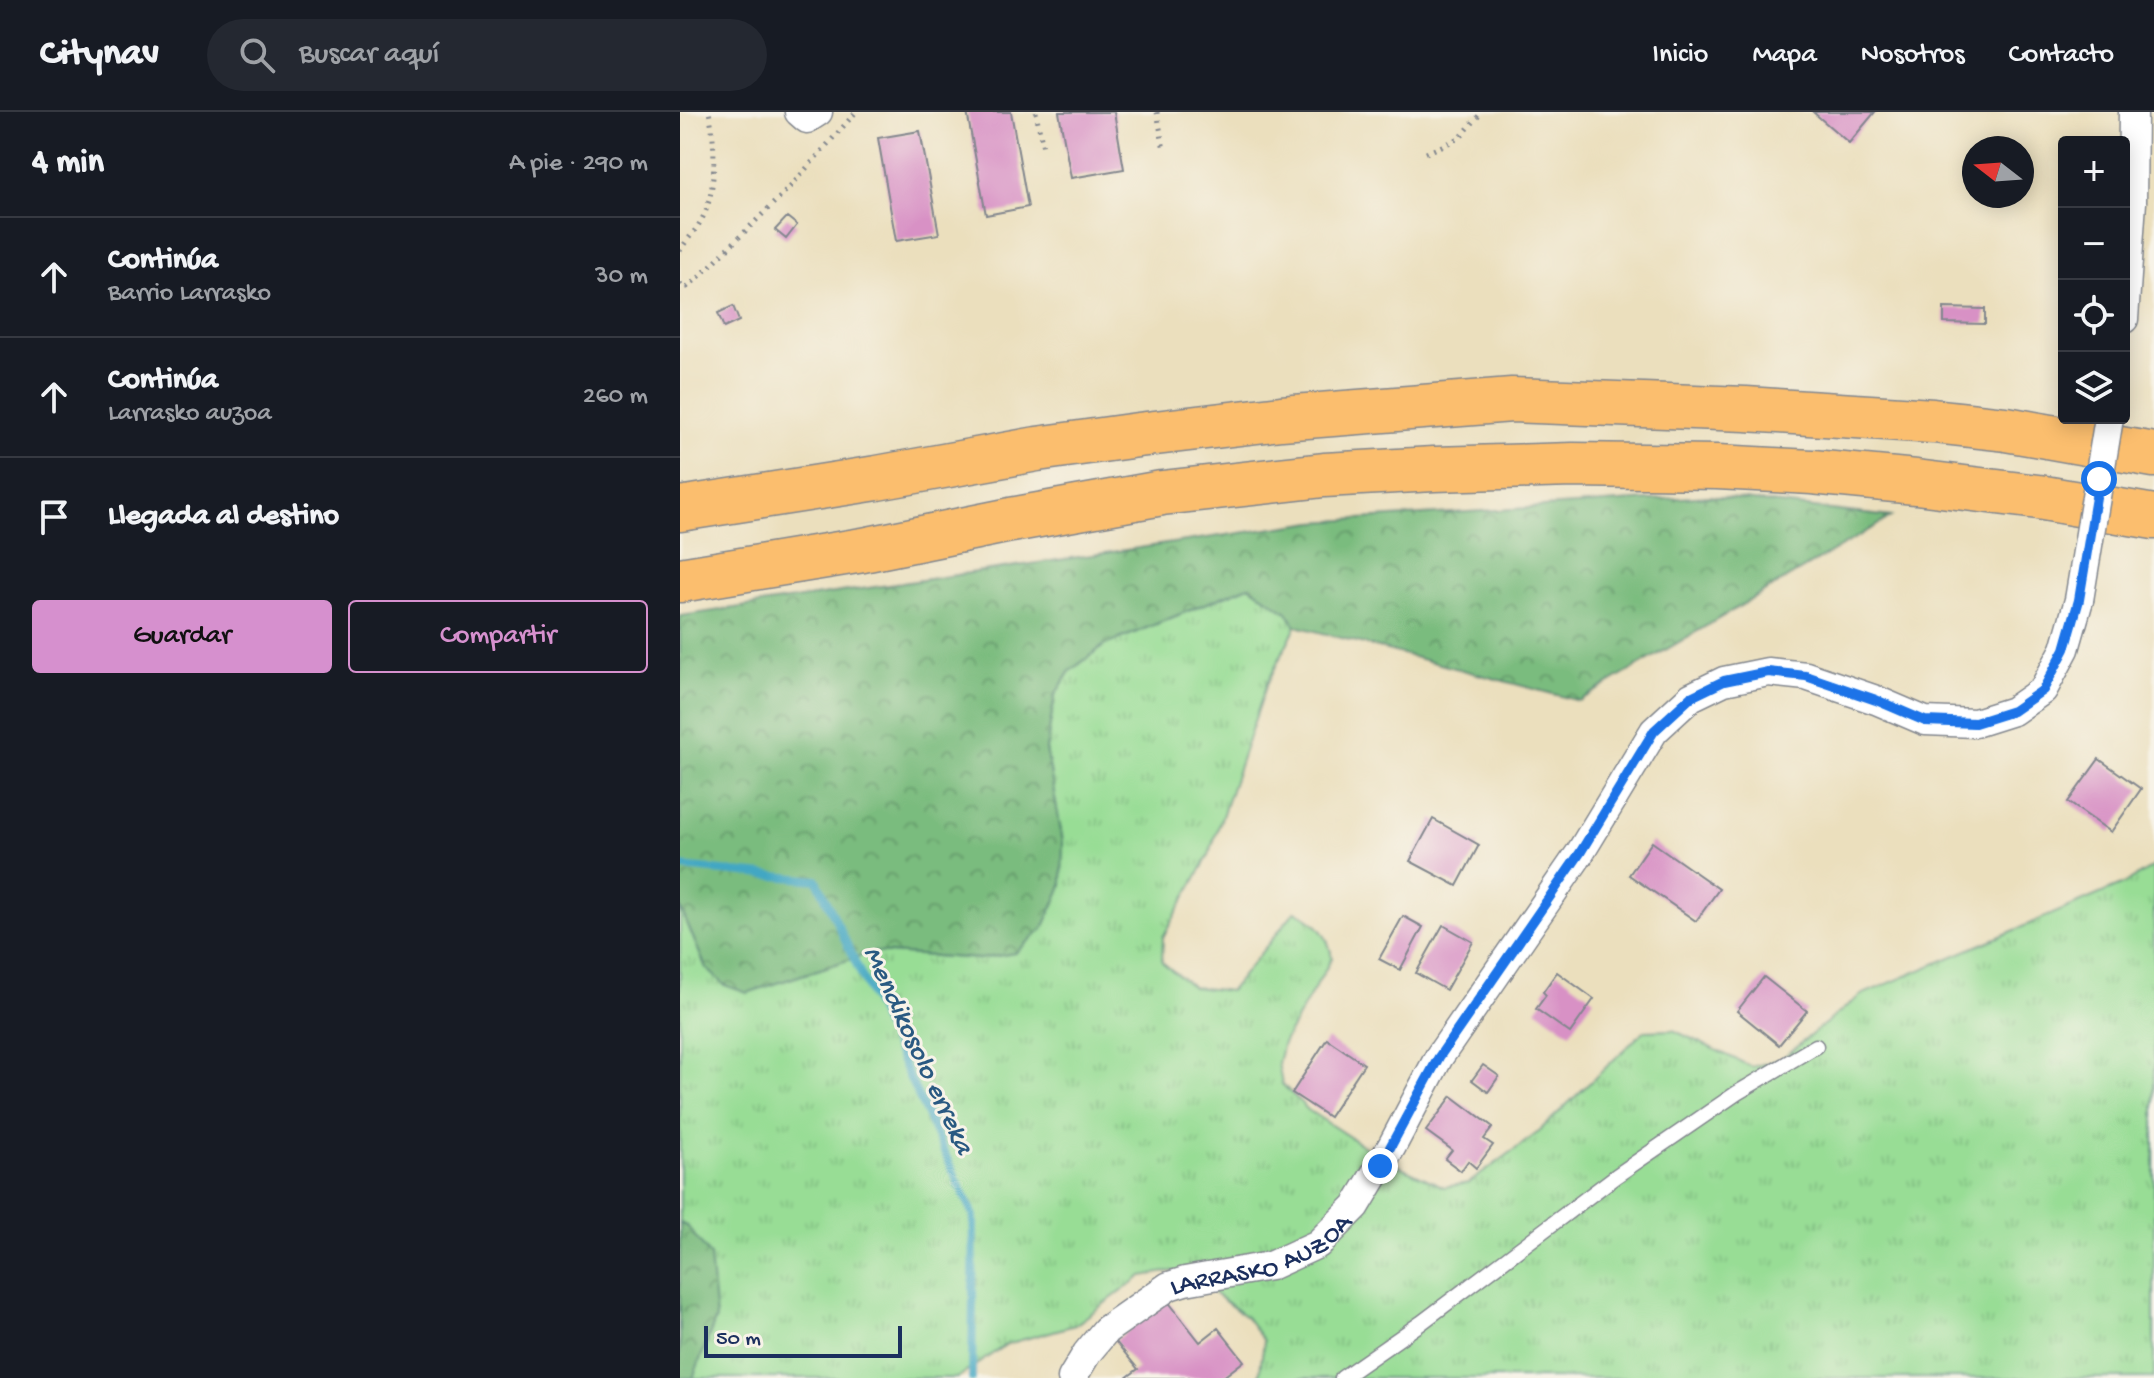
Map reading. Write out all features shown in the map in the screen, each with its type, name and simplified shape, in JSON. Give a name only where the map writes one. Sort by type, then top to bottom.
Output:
[{"type":"highway","points":[[680,509],[1138,435],[1281,418],[1512,400],[1746,409],[1933,421],[2021,431],[2154,455]]},
{"type":"highway","points":[[680,580],[863,550],[1162,493],[1324,475],[1434,469],[1573,465],[1812,472],[2038,497],[2154,517]]},
{"type":"street","points":[[799,112],[807,119],[818,112]]},
{"type":"street","points":[[2127,117],[2132,202],[2127,280]]},
{"type":"street","name":"LARRASKO AUZOA","points":[[1072,1378],[1106,1330],[1169,1286],[1270,1266],[1318,1244],[1356,1206],[1439,1057],[1580,853],[1654,731],[1691,697],[1724,681],[1768,672],[1806,676],[1925,721],[1975,723],[2013,711],[2043,690],[2065,649],[2079,600],[2108,424]]},
{"type":"lane","points":[[1342,1378],[1421,1323],[1616,1176],[1737,1093],[1816,1046]]},
{"type":"path","points":[[680,251],[707,207],[713,165],[713,132],[709,112]]},
{"type":"path","points":[[680,284],[687,287],[697,279],[790,187],[856,112]]},
{"type":"path","points":[[1036,112],[1043,148]]},
{"type":"path","points":[[1157,112],[1164,150]]},
{"type":"path","points":[[1426,153],[1460,138],[1482,112]]},
{"type":"green space","points":[[1710,496],[1891,517],[1579,701],[1296,626],[1287,612],[1249,586],[1105,645],[1070,671],[1055,695],[1046,749],[1063,842],[1062,886],[1043,929],[1015,953],[980,959],[872,952],[747,993],[724,985],[706,968],[680,907],[680,616],[1314,522]]},
{"type":"green space","points":[[1249,586],[1287,612],[1296,626],[1266,686],[1209,855],[1163,937],[1162,962],[1193,987],[1230,991],[1295,911],[1309,919],[1325,935],[1332,958],[1283,1043],[1278,1063],[1282,1084],[1308,1110],[1382,1158],[1444,1187],[1469,1183],[1536,1134],[1644,1031],[1673,1030],[1752,1067],[1781,1059],[1861,995],[2126,883],[2154,866],[2154,1378],[1259,1378],[1264,1341],[1246,1317],[1196,1280],[1173,1271],[1142,1276],[1075,1325],[1007,1344],[957,1378],[693,1378],[716,1318],[688,1227],[680,1223],[680,907],[706,968],[747,993],[872,952],[980,959],[1063,842],[1046,749],[1055,695],[1070,671],[1105,645]]},
{"type":"green space","points":[[680,1223],[688,1227],[710,1256],[716,1318],[693,1378],[680,1378]]},
{"type":"building","points":[[967,112],[1011,112],[1028,207],[986,215]]},
{"type":"building","points":[[1059,112],[1114,112],[1124,169],[1071,178]]},
{"type":"building","points":[[1813,112],[1875,112],[1849,143]]},
{"type":"building","points":[[920,131],[939,234],[896,241],[878,138]]},
{"type":"building","points":[[787,217],[797,225],[786,239],[775,230]]},
{"type":"building","points":[[733,306],[739,321],[724,328],[718,313]]},
{"type":"building","points":[[1944,308],[1985,309],[1985,324],[1944,323]]},
{"type":"building","points":[[2099,759],[2141,789],[2111,832],[2068,802]]},
{"type":"building","points":[[1433,819],[1479,845],[1457,886],[1410,861]]},
{"type":"building","points":[[1652,842],[1719,889],[1696,921],[1629,875]]},
{"type":"building","points":[[1403,916],[1423,927],[1400,970],[1379,959]]},
{"type":"building","points":[[1443,925],[1473,942],[1446,990],[1416,973]]},
{"type":"building","points":[[1557,972],[1594,999],[1570,1033],[1536,1009]]},
{"type":"building","points":[[1764,977],[1807,1011],[1779,1045],[1737,1011]]},
{"type":"building","points":[[1327,1039],[1364,1064],[1329,1117],[1292,1093]]},
{"type":"building","points":[[1483,1065],[1499,1076],[1488,1092],[1472,1080]]},
{"type":"building","points":[[1452,1096],[1493,1127],[1484,1139],[1493,1145],[1476,1168],[1468,1161],[1461,1171],[1445,1159],[1452,1150],[1426,1131]]},
{"type":"building","points":[[1167,1300],[1200,1342],[1218,1328],[1244,1361],[1222,1378],[1126,1378],[1138,1369],[1115,1341]]},
{"type":"waterway","name":"Mendikosolo erreka","points":[[680,867],[817,880],[974,1216],[972,1378]]},
{"type":"route","points":[[1380,1166],[1439,1057],[1580,853],[1654,731],[1691,697],[1724,681],[1768,672],[1806,676],[1925,721],[1975,723],[2013,711],[2043,690],[2065,649],[2079,600],[2099,479]]}]
